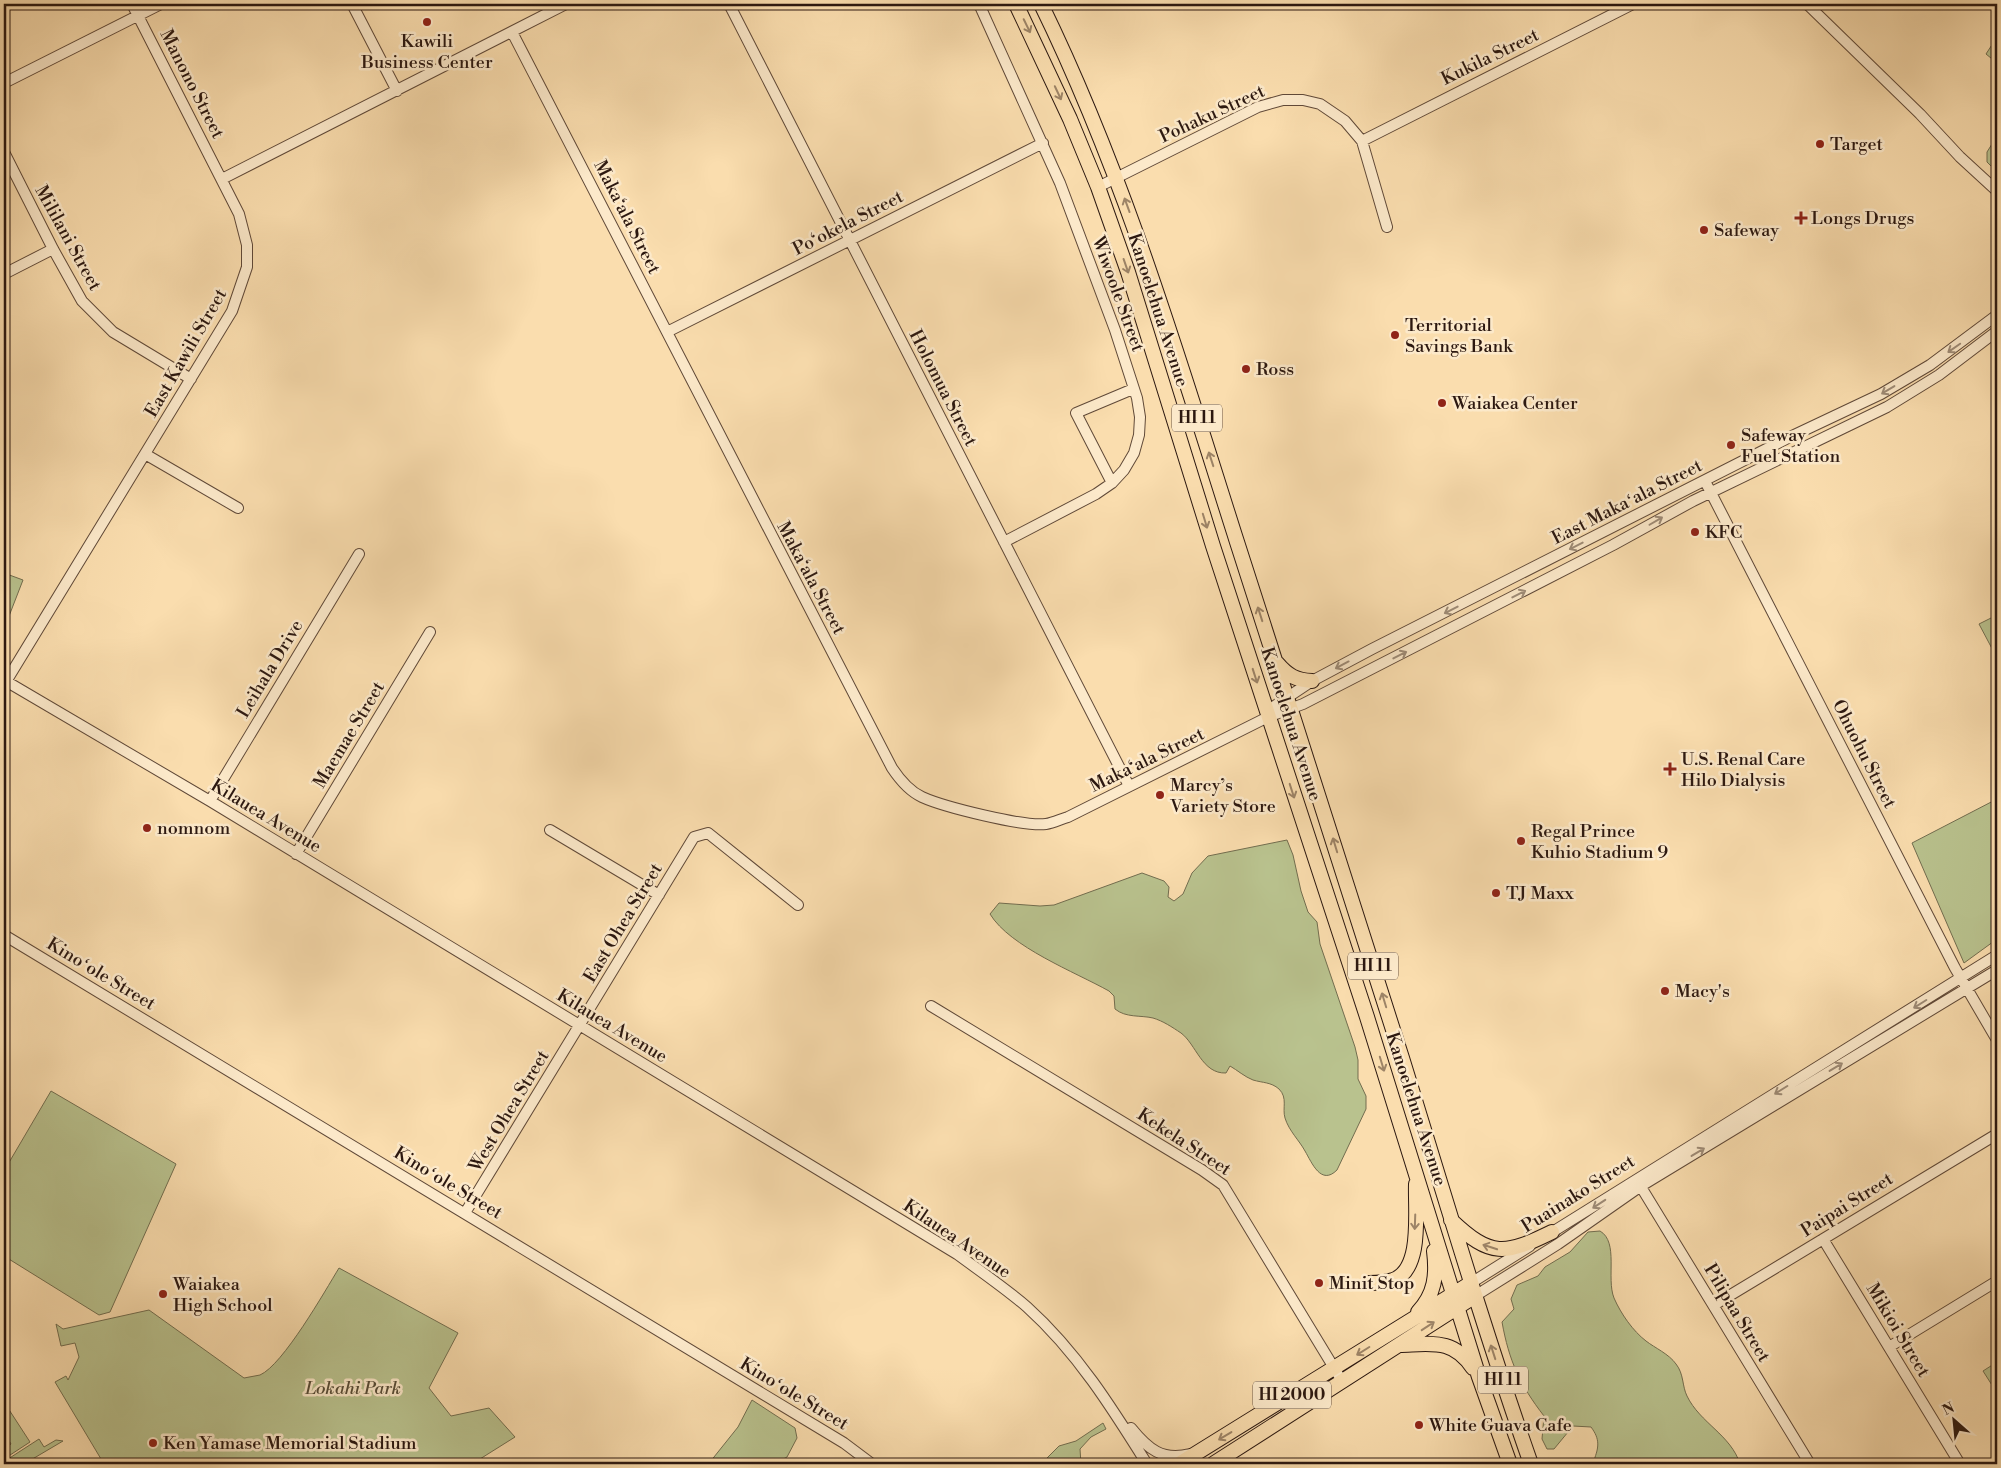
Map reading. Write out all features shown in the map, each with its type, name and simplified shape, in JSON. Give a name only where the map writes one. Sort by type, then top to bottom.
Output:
[{"type":"highway","name":"Kanoelehua Avenue","points":[[1016,4],[1070,119],[1098,187],[1128,272],[1267,714],[1429,1211],[1479,1377],[1510,1464]]},
{"type":"highway","name":"Kanoelehua Avenue","points":[[1041,4],[1062,47],[1148,262],[1326,818],[1451,1220],[1531,1464]]},
{"type":"highway","points":[[1275,660],[1291,677],[1298,680],[1312,680]]},
{"type":"highway","points":[[1369,1283],[1392,1281],[1401,1275],[1411,1263],[1414,1248],[1416,1174]]},
{"type":"highway","points":[[1404,1325],[1420,1310],[1429,1298],[1434,1284],[1436,1269],[1429,1211]]},
{"type":"highway","points":[[1451,1220],[1479,1243],[1500,1250],[1521,1248],[1552,1232]]},
{"type":"highway","name":"Puainako Street","points":[[1213,1464],[1399,1345],[1473,1289]]},
{"type":"highway","name":"Puainako Street","points":[[1179,1464],[1404,1325],[1456,1300]]},
{"type":"highway","points":[[1399,1345],[1439,1344],[1449,1346],[1466,1357],[1479,1377]]},
{"type":"street","name":"Manono Street","points":[[132,4],[222,179]]},
{"type":"street","points":[[4,83],[161,4]]},
{"type":"street","points":[[352,4],[397,91]]},
{"type":"street","points":[[222,179],[566,4]]},
{"type":"street","name":"Holomua Street","points":[[730,4],[1129,786]]},
{"type":"street","name":"Wiwoole Street","points":[[979,4],[1043,142],[1112,321],[1139,407],[1139,435],[1129,462],[1112,483],[1096,494],[1004,542]]},
{"type":"street","name":"Kukila Street","points":[[1362,141],[1633,4]]},
{"type":"street","points":[[1807,4],[1920,114],[1960,157],[1997,191]]},
{"type":"street","name":"Maka‘ala Street","points":[[512,32],[753,502],[892,768],[902,783],[921,797],[948,806],[1024,824],[1046,824],[1068,817],[1267,714]]},
{"type":"street","name":"Pohaku Street","points":[[1098,187],[1258,107],[1283,100],[1303,100],[1320,104],[1333,111],[1346,121],[1362,141],[1387,227]]},
{"type":"street","name":"Po‘okela Street","points":[[667,332],[850,242],[1043,142]]},
{"type":"street","name":"Mililani Street","points":[[4,152],[52,249],[82,302],[113,332],[191,379]]},
{"type":"street","name":"East Kawili Street","points":[[4,682],[191,379],[232,311],[242,288],[248,268],[247,244],[241,221],[222,179]]},
{"type":"street","points":[[4,274],[52,249]]},
{"type":"street","name":"East Makaʻala Street","points":[[1288,704],[1312,680],[1705,480],[1881,394],[1930,364],[1997,315]]},
{"type":"street","name":"East Makaʻala Street","points":[[1267,714],[1372,669],[1613,546],[1711,492],[1887,407],[1939,375],[1997,331]]},
{"type":"street","points":[[1112,483],[1076,413],[1134,389]]},
{"type":"street","points":[[145,454],[238,508]]},
{"type":"street","name":"Ohuohu Street","points":[[1705,480],[1964,984],[1997,1040]]},
{"type":"street","name":"Leihala Drive","points":[[210,801],[359,554]]},
{"type":"street","name":"Maemae Street","points":[[296,854],[430,632]]},
{"type":"street","name":"Kilauea Avenue","points":[[4,682],[210,801],[957,1254],[1028,1308],[1068,1349],[1105,1397],[1147,1464]]},
{"type":"street","points":[[550,830],[659,895]]},
{"type":"street","name":"East Ohea Street","points":[[580,1026],[694,837],[708,833],[798,904]]},
{"type":"street","name":"Kinoʻole Street","points":[[4,935],[844,1443],[872,1464]]},
{"type":"street","name":"Puainako Street","points":[[1964,984],[1997,955]]},
{"type":"street","name":"Puainako Street","points":[[1473,1289],[1552,1232],[1639,1182],[1964,984],[1997,970]]},
{"type":"street","name":"Kekela Street","points":[[931,1006],[1202,1170],[1223,1185],[1232,1196],[1342,1382]]},
{"type":"street","name":"West Ohea Street","points":[[465,1213],[580,1026]]},
{"type":"street","name":"Paipai Street","points":[[1714,1305],[1997,1134]]},
{"type":"street","name":"Puainako Street","points":[[1473,1289],[1558,1244],[1639,1182]]},
{"type":"street","name":"Pilipaa Street","points":[[1639,1182],[1810,1464]]},
{"type":"street","name":"Mikioi Street","points":[[1824,1239],[1960,1464]]},
{"type":"street","points":[[1889,1347],[1997,1281]]},
{"type":"street","points":[[1105,1397],[1150,1450],[1166,1456],[1196,1453]]},
{"type":"green space","points":[[1997,37],[1997,63],[1986,54]]},
{"type":"green space","points":[[1997,136],[1997,172],[1987,162],[1987,152]]},
{"type":"green space","points":[[4,573],[23,580],[4,629]]},
{"type":"green space","points":[[1997,615],[1997,658],[1979,624]]},
{"type":"green space","points":[[1997,799],[1997,939],[1964,963],[1912,843]]},
{"type":"green space","points":[[1287,840],[1293,855],[1308,912],[1317,922],[1320,944],[1355,1047],[1358,1060],[1358,1079],[1366,1096],[1366,1109],[1337,1170],[1326,1175],[1314,1167],[1289,1127],[1284,1114],[1282,1092],[1279,1089],[1270,1084],[1250,1079],[1230,1066],[1226,1073],[1211,1069],[1181,1033],[1157,1019],[1119,1012],[1115,1009],[1114,996],[1109,991],[1027,948],[999,926],[990,914],[999,903],[1040,906],[1054,905],[1142,873],[1164,881],[1169,887],[1168,897],[1174,901],[1183,894],[1192,873],[1208,856]]},
{"type":"green space","points":[[51,1091],[176,1164],[110,1312],[99,1315],[4,1256],[4,1171]]},
{"type":"green space","points":[[1600,1231],[1606,1236],[1609,1243],[1612,1290],[1620,1310],[1641,1337],[1673,1360],[1680,1372],[1687,1396],[1700,1414],[1730,1445],[1740,1464],[1588,1464],[1594,1460],[1598,1447],[1596,1435],[1591,1427],[1573,1426],[1554,1449],[1547,1449],[1542,1439],[1544,1416],[1528,1394],[1512,1361],[1502,1322],[1514,1309],[1511,1299],[1517,1285],[1538,1276],[1545,1267],[1570,1252],[1588,1232]]},
{"type":"green space","name":"Lokahi Park","points":[[339,1268],[458,1333],[429,1388],[451,1416],[489,1408],[515,1437],[472,1464],[104,1464],[55,1382],[66,1376],[68,1380],[79,1357],[75,1343],[61,1346],[56,1324],[63,1329],[149,1310],[244,1378],[260,1375],[280,1357],[291,1343]]},
{"type":"green space","points":[[1997,1362],[1997,1393],[1983,1371]]},
{"type":"green space","points":[[752,1400],[795,1428],[797,1438],[787,1457],[774,1464],[705,1464],[710,1462],[738,1427]]},
{"type":"green space","points":[[4,1402],[30,1442],[4,1459],[4,1449],[11,1444],[4,1432]]},
{"type":"green space","points":[[1103,1423],[1106,1429],[1091,1437],[1080,1449],[1081,1464],[1052,1464],[1051,1459],[1047,1458],[1059,1446],[1076,1441]]},
{"type":"green space","points":[[39,1439],[44,1447],[56,1440],[63,1441],[24,1464],[7,1464],[5,1461]]},
{"type":"place","name":"Kawili Business Center","points":[[427,22]]},
{"type":"place","name":"Target","points":[[1820,144]]},
{"type":"place","name":"Longs Drugs","points":[[1801,218]]},
{"type":"place","name":"Safeway","points":[[1704,230]]},
{"type":"place","name":"Territorial Savings Bank","points":[[1395,335]]},
{"type":"place","name":"Ross","points":[[1246,369]]},
{"type":"place","name":"Waiakea Center","points":[[1442,403]]},
{"type":"place","name":"Safeway Fuel Station","points":[[1731,445]]},
{"type":"place","name":"KFC","points":[[1695,532]]},
{"type":"place","name":"U.S. Renal Care Hilo Dialysis","points":[[1670,769]]},
{"type":"place","name":"Marcy’s Variety Store","points":[[1160,795]]},
{"type":"place","name":"nomnom","points":[[147,828]]},
{"type":"place","name":"Regal Prince Kuhio Stadium 9","points":[[1521,841]]},
{"type":"place","name":"TJ Maxx","points":[[1496,893]]},
{"type":"place","name":"Macy's","points":[[1665,991]]},
{"type":"place","name":"Minit Stop","points":[[1319,1283]]},
{"type":"place","name":"Waiakea High School","points":[[163,1294]]},
{"type":"place","name":"White Guava Cafe","points":[[1419,1425]]},
{"type":"place","name":"Ken Yamase Memorial Stadium","points":[[153,1443]]}]
